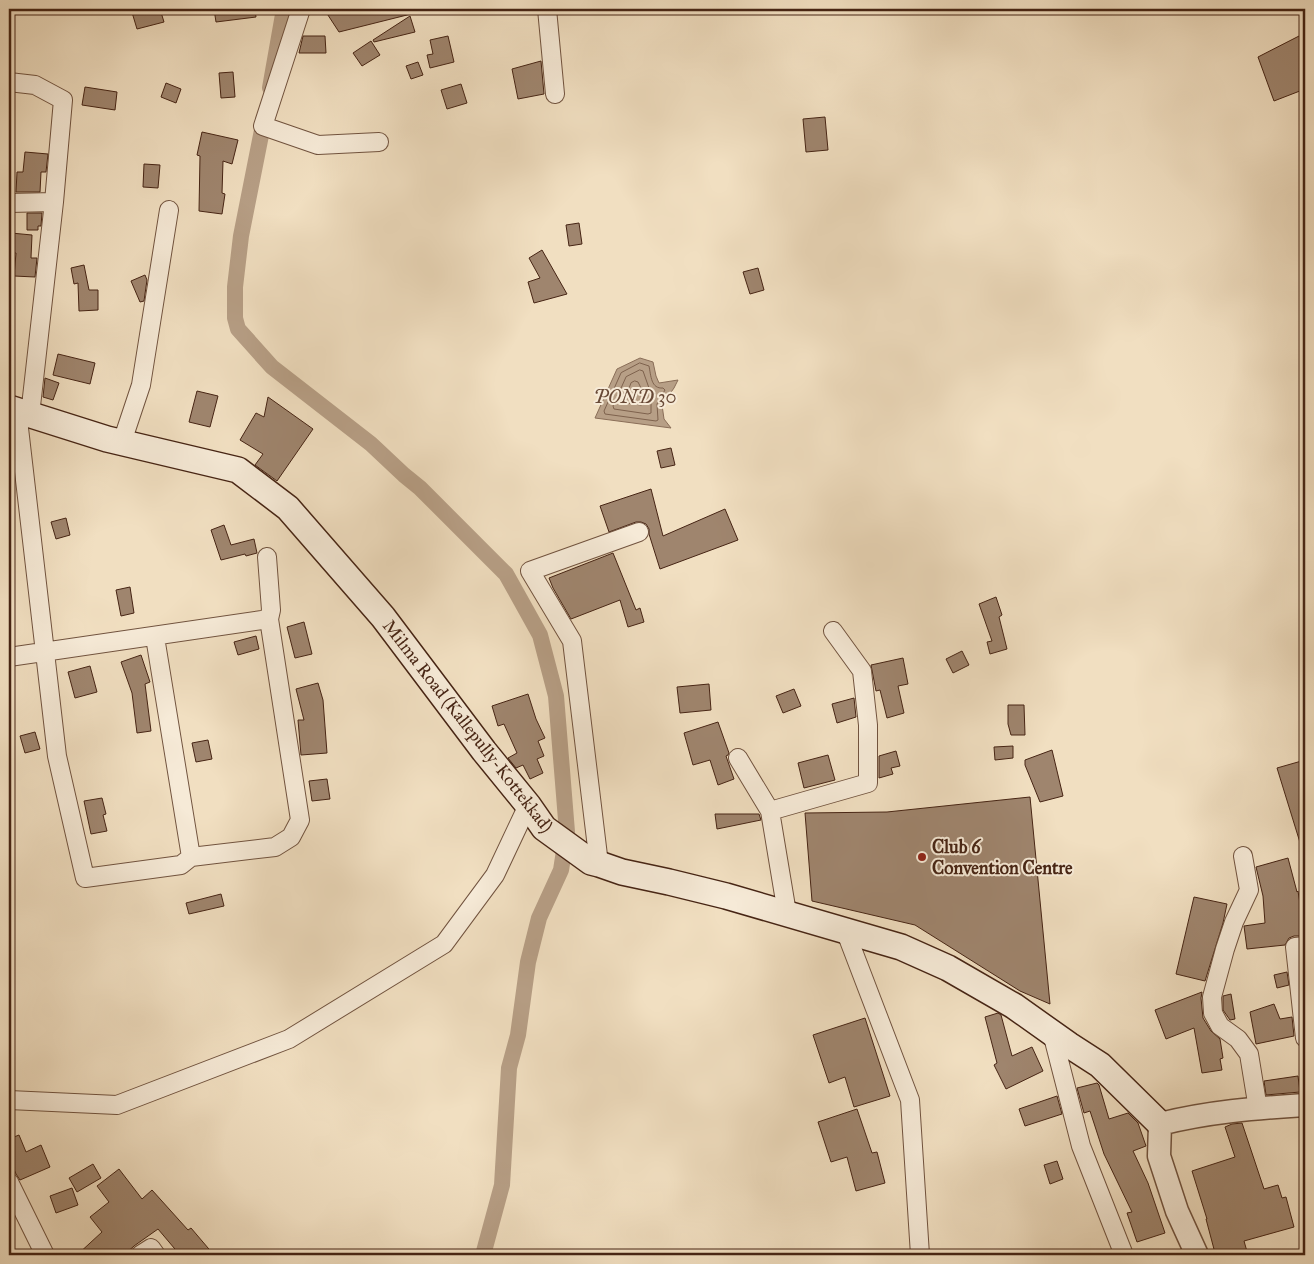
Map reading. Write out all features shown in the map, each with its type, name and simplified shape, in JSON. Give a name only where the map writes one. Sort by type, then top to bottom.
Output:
[{"type":"main road","name":"Milma Road (Kallepully-Kottekkad)","points":[[19,411],[106,438],[238,470],[288,508],[383,617],[544,828],[595,863],[622,872],[669,882],[846,930],[900,947],[948,968],[1014,1006],[1100,1065],[1160,1124]]},
{"type":"street","points":[[301,9],[263,126],[318,145],[379,142]]},
{"type":"street","points":[[547,9],[555,94]]},
{"type":"street","points":[[9,82],[35,85],[63,100],[54,202],[19,411],[57,756],[85,878],[181,865],[191,857],[276,847],[291,837],[300,820],[269,619],[272,610],[267,556]]},
{"type":"street","points":[[9,204],[54,202]]},
{"type":"street","points":[[122,442],[141,385],[169,210]]},
{"type":"street","points":[[595,863],[572,641],[530,571],[639,532]]},
{"type":"street","points":[[9,657],[269,619]]},
{"type":"street","points":[[770,811],[868,783],[868,725],[862,671],[833,631]]},
{"type":"street","points":[[156,637],[191,857]]},
{"type":"street","points":[[738,758],[770,811],[787,913]]},
{"type":"street","points":[[9,1100],[117,1105],[289,1039],[444,944],[495,875],[528,805]]},
{"type":"street","points":[[1243,856],[1249,890],[1231,931],[1212,997],[1213,1013],[1220,1026],[1238,1039],[1249,1054],[1258,1109]]},
{"type":"street","points":[[846,930],[910,1100],[920,1255]]},
{"type":"street","points":[[1305,946],[1295,947],[1305,1038]]},
{"type":"street","points":[[1052,1033],[1081,1146],[1124,1255]]},
{"type":"street","points":[[1197,1255],[1177,1211],[1159,1156],[1160,1124],[1189,1117],[1305,1105]]},
{"type":"street","points":[[9,1182],[45,1255]]},
{"type":"street","points":[[140,1255],[151,1248],[156,1255]]},
{"type":"water","name":"POND 30","points":[[640,358],[653,362],[659,383],[678,380],[662,405],[664,419],[671,428],[595,418],[617,369]]},
{"type":"building","points":[[131,9],[160,9],[164,22],[137,29]]},
{"type":"building","points":[[214,9],[255,9],[256,17],[216,22]]},
{"type":"building","points":[[324,9],[415,9],[415,13],[339,32]]},
{"type":"building","points":[[410,16],[415,32],[374,42],[373,40]]},
{"type":"building","points":[[1301,35],[1305,45],[1305,89],[1274,101],[1258,57]]},
{"type":"building","points":[[303,36],[325,36],[326,53],[299,53]]},
{"type":"building","points":[[448,36],[454,62],[430,68],[427,55],[433,54],[430,40]]},
{"type":"building","points":[[371,41],[380,55],[362,66],[353,53]]},
{"type":"building","points":[[541,61],[544,94],[518,99],[512,69]]},
{"type":"building","points":[[418,62],[423,75],[411,79],[406,66]]},
{"type":"building","points":[[233,72],[235,97],[221,98],[219,73]]},
{"type":"building","points":[[166,83],[181,89],[176,103],[161,97]]},
{"type":"building","points":[[461,84],[467,103],[447,109],[441,90]]},
{"type":"building","points":[[85,87],[117,92],[115,110],[82,105]]},
{"type":"building","points":[[825,117],[828,150],[806,152],[803,119]]},
{"type":"building","points":[[202,132],[238,140],[232,164],[223,161],[222,193],[225,194],[222,214],[199,211],[200,156],[197,155]]},
{"type":"building","points":[[25,152],[48,154],[46,172],[41,172],[40,192],[16,192],[17,172],[23,172]]},
{"type":"building","points":[[144,164],[160,165],[158,188],[143,187]]},
{"type":"building","points":[[27,213],[42,213],[41,226],[38,226],[38,230],[27,230]]},
{"type":"building","points":[[579,223],[582,244],[569,246],[566,225]]},
{"type":"building","points":[[11,233],[32,235],[31,258],[37,258],[35,277],[14,276],[16,253],[10,253]]},
{"type":"building","points":[[542,250],[567,294],[534,303],[528,282],[540,278],[529,258]]},
{"type":"building","points":[[84,265],[89,290],[98,290],[98,310],[79,311],[78,283],[74,284],[71,268]]},
{"type":"building","points":[[758,268],[764,290],[750,294],[743,272]]},
{"type":"building","points":[[145,275],[147,280],[144,301],[140,302],[131,281]]},
{"type":"building","points":[[58,354],[95,363],[90,384],[53,375]]},
{"type":"building","points":[[45,378],[59,383],[53,400],[43,397]]},
{"type":"building","points":[[197,391],[218,396],[210,427],[189,422]]},
{"type":"building","points":[[268,397],[313,429],[277,481],[255,465],[263,454],[240,440],[256,413],[264,417]]},
{"type":"building","points":[[671,448],[675,465],[661,468],[657,451]]},
{"type":"building","points":[[651,489],[663,536],[725,509],[738,540],[660,569],[646,524],[636,522],[609,532],[600,506]]},
{"type":"building","points":[[66,518],[70,535],[56,539],[51,522]]},
{"type":"building","points":[[224,525],[231,545],[254,539],[257,553],[221,560],[211,530]]},
{"type":"building","points":[[613,553],[636,610],[640,608],[644,622],[628,627],[620,600],[571,619],[549,578]]},
{"type":"building","points":[[130,587],[134,613],[121,616],[116,590]]},
{"type":"building","points":[[996,597],[1002,615],[999,617],[1007,649],[990,654],[987,642],[992,641],[979,604]]},
{"type":"building","points":[[304,622],[312,654],[295,658],[287,627]]},
{"type":"building","points":[[256,636],[259,649],[238,655],[234,642]]},
{"type":"building","points":[[962,651],[969,665],[953,673],[946,659]]},
{"type":"building","points":[[141,655],[150,682],[145,684],[151,731],[137,733],[132,693],[121,662]]},
{"type":"building","points":[[903,658],[908,684],[898,686],[904,713],[887,718],[880,690],[876,691],[871,665]]},
{"type":"building","points":[[90,666],[97,692],[75,698],[68,672]]},
{"type":"building","points":[[318,683],[323,700],[327,753],[301,755],[298,720],[304,720],[296,689]]},
{"type":"building","points":[[709,684],[711,710],[680,713],[677,687]]},
{"type":"building","points":[[794,689],[801,706],[783,713],[776,696]]},
{"type":"building","points":[[528,694],[536,719],[545,738],[538,741],[544,756],[537,759],[543,773],[530,779],[523,765],[516,768],[508,758],[517,753],[504,724],[498,726],[492,706]]},
{"type":"building","points":[[854,698],[856,717],[837,723],[832,704]]},
{"type":"building","points":[[1008,705],[1024,705],[1025,735],[1011,735],[1008,724]]},
{"type":"building","points":[[718,722],[729,753],[726,756],[734,779],[718,785],[710,760],[693,765],[684,733]]},
{"type":"building","points":[[35,732],[40,749],[25,753],[20,736]]},
{"type":"building","points":[[208,740],[212,759],[196,762],[192,743]]},
{"type":"building","points":[[1013,746],[1013,758],[995,760],[994,747]]},
{"type":"building","points":[[1052,750],[1063,796],[1040,802],[1025,765],[1025,760]]},
{"type":"building","points":[[896,751],[900,766],[891,768],[893,774],[879,778],[879,756]]},
{"type":"building","points":[[828,755],[835,780],[804,788],[798,763]]},
{"type":"building","points":[[1305,760],[1305,848],[1302,849],[1277,768]]},
{"type":"building","points":[[327,779],[330,799],[312,801],[309,781]]},
{"type":"building","name":"Club 6 Convention Centre","points":[[1030,797],[1050,1004],[1020,991],[915,925],[812,901],[805,813],[887,812]]},
{"type":"building","points":[[102,798],[106,814],[103,815],[107,831],[91,834],[84,801]]},
{"type":"building","points":[[715,814],[759,814],[761,820],[717,829]]},
{"type":"building","points":[[1288,858],[1298,891],[1305,936],[1289,938],[1285,945],[1247,949],[1244,926],[1265,923],[1263,896],[1256,867]]},
{"type":"building","points":[[221,894],[224,906],[189,914],[186,903]]},
{"type":"building","points":[[1194,897],[1227,904],[1205,981],[1176,974]]},
{"type":"building","points":[[1287,972],[1289,985],[1277,988],[1274,975]]},
{"type":"building","points":[[1202,992],[1203,1018],[1211,1031],[1220,1039],[1223,1058],[1220,1059],[1222,1070],[1202,1073],[1194,1028],[1166,1039],[1155,1010]]},
{"type":"building","points":[[1231,994],[1235,1019],[1230,1020],[1223,1010],[1223,996]]},
{"type":"building","points":[[1274,1004],[1280,1019],[1292,1017],[1294,1036],[1256,1044],[1250,1012]]},
{"type":"building","points":[[998,1013],[1001,1015],[1012,1056],[1032,1047],[1043,1071],[1006,1089],[994,1065],[997,1063],[985,1017]]},
{"type":"building","points":[[865,1018],[890,1096],[854,1107],[845,1077],[829,1083],[813,1035]]},
{"type":"building","points":[[1298,1076],[1300,1092],[1266,1095],[1264,1081]]},
{"type":"building","points":[[1097,1083],[1109,1119],[1128,1113],[1138,1123],[1146,1146],[1133,1151],[1148,1183],[1165,1233],[1137,1242],[1127,1213],[1132,1212],[1104,1154],[1090,1111],[1084,1113],[1077,1088]]},
{"type":"building","points":[[1057,1096],[1062,1114],[1025,1126],[1019,1109]]},
{"type":"building","points":[[857,1109],[872,1153],[877,1152],[885,1183],[856,1191],[847,1157],[831,1162],[818,1122]]},
{"type":"building","points":[[1242,1123],[1264,1189],[1278,1185],[1282,1198],[1286,1197],[1294,1227],[1244,1241],[1248,1255],[1223,1255],[1222,1251],[1215,1253],[1192,1171],[1235,1157],[1225,1127]]},
{"type":"building","points":[[19,1135],[26,1152],[41,1145],[50,1167],[20,1180],[9,1157],[9,1139]]},
{"type":"building","points":[[1057,1161],[1063,1179],[1050,1184],[1044,1165]]},
{"type":"building","points":[[93,1164],[101,1178],[77,1192],[69,1178]]},
{"type":"building","points":[[119,1169],[142,1199],[152,1190],[188,1230],[191,1228],[214,1255],[180,1255],[158,1229],[124,1255],[77,1255],[102,1232],[90,1217],[109,1202],[97,1186]]},
{"type":"building","points":[[72,1188],[78,1205],[56,1213],[50,1196]]},
{"type":"waterway","points":[[270,88],[284,9]]},
{"type":"waterway","points":[[265,115],[241,236],[235,287],[235,318],[238,329],[272,367],[371,444],[420,488],[506,574],[540,635],[556,696],[567,832],[561,870],[539,918],[528,962],[518,1035],[509,1068],[502,1185],[483,1255]]},
{"type":"place","name":"Club 6 Convention Centre","points":[[922,857]]}]
